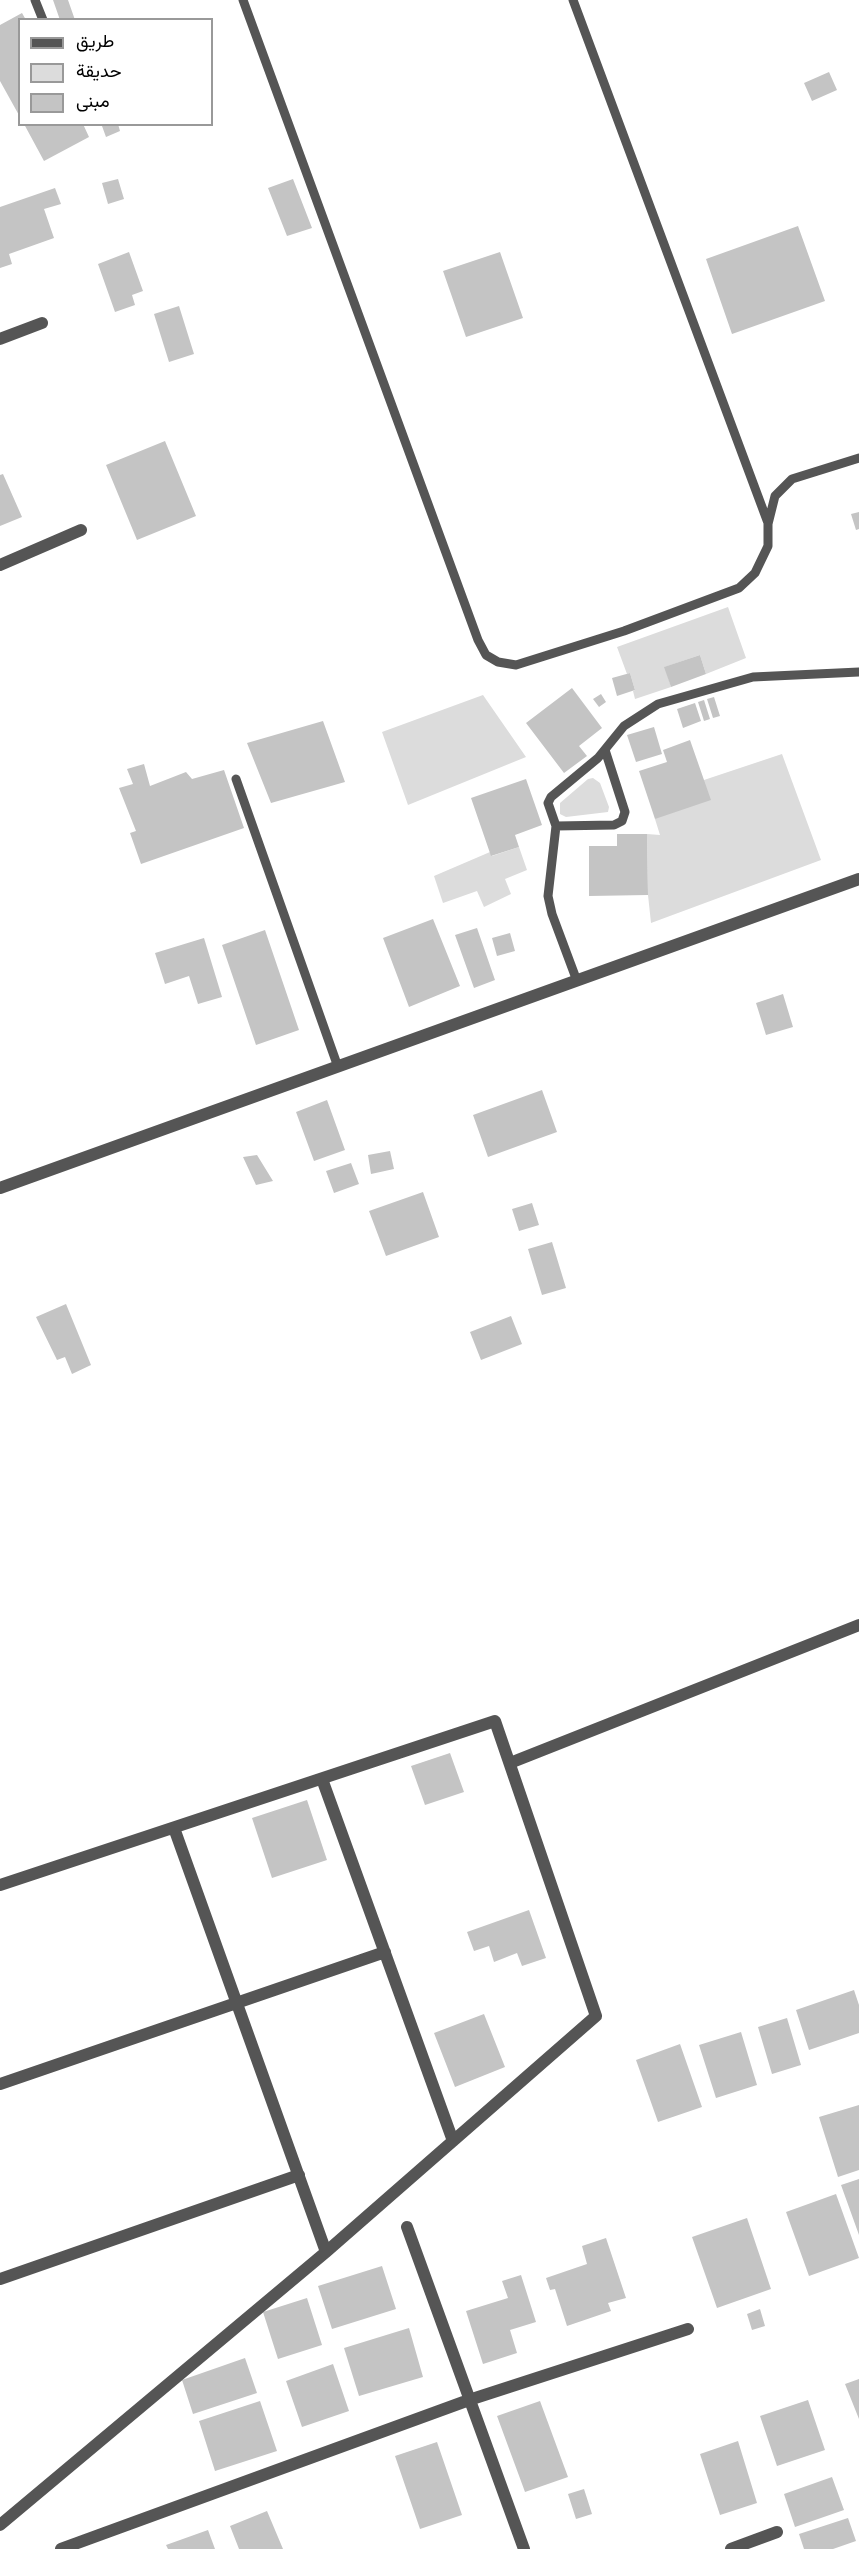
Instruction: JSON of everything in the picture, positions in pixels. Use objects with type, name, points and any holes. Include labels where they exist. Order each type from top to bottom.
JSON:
[{"type":"street","points":[[0,339],[42,323]]},
{"type":"street","points":[[0,564],[81,530]]},
{"type":"street","points":[[0,1188],[859,879]]},
{"type":"street","points":[[510,1763],[859,1625]]},
{"type":"street","points":[[0,1885],[495,1722],[596,2016],[326,2252],[0,2525]]},
{"type":"street","points":[[322,1779],[453,2141]]},
{"type":"street","points":[[174,1828],[326,2252]]},
{"type":"street","points":[[0,2084],[385,1952]]},
{"type":"street","points":[[0,2279],[299,2175]]},
{"type":"street","points":[[407,2227],[524,2549]]},
{"type":"street","points":[[61,2549],[470,2400],[688,2329]]},
{"type":"street","points":[[731,2549],[777,2532]]},
{"type":"lane","points":[[35,0],[42,18]]},
{"type":"lane","points":[[243,0],[474,629],[486,655],[498,662],[516,665],[624,631],[739,588],[756,573],[768,546],[768,524],[775,496],[792,479],[859,458]]},
{"type":"lane","points":[[573,0],[768,524]]},
{"type":"lane","points":[[577,981],[552,914],[548,896],[556,826],[548,803],[551,797],[604,750],[624,726],[658,704],[753,677],[859,672]]},
{"type":"lane","points":[[556,826],[614,825],[622,821],[625,812],[604,750]]},
{"type":"lane","points":[[236,779],[338,1067]]},
{"type":"green space","points":[[728,607],[746,658],[706,674],[700,655],[665,667],[671,687],[635,699],[630,673],[627,674],[617,647]]},
{"type":"green space","points":[[483,695],[526,757],[408,805],[382,732]]},
{"type":"green space","points":[[782,754],[821,860],[651,923],[647,834],[660,835],[655,819],[704,780]]},
{"type":"green space","points":[[593,778],[600,783],[609,807],[608,812],[566,817],[560,814],[560,803],[588,779]]},
{"type":"green space","points":[[519,847],[527,870],[505,879],[511,894],[484,907],[477,891],[443,903],[434,876],[490,852],[492,856]]},
{"type":"building","points":[[53,0],[68,0],[74,18],[59,18]]},
{"type":"building","points":[[22,13],[25,18],[18,18],[18,113],[0,81],[0,25]]},
{"type":"building","points":[[829,72],[837,90],[812,101],[804,83]]},
{"type":"building","points":[[25,126],[84,126],[89,137],[44,161]]},
{"type":"building","points":[[102,126],[119,126],[120,131],[106,137]]},
{"type":"building","points":[[118,179],[124,199],[108,204],[102,183]]},
{"type":"building","points":[[293,179],[312,228],[287,236],[268,188]]},
{"type":"building","points":[[55,188],[61,204],[44,209],[54,238],[9,254],[12,264],[0,268],[0,207]]},
{"type":"building","points":[[798,226],[825,301],[732,334],[706,259]]},
{"type":"building","points":[[129,252],[143,291],[132,295],[135,305],[115,312],[98,264]]},
{"type":"building","points":[[500,252],[523,318],[466,337],[443,271]]},
{"type":"building","points":[[179,306],[194,354],[169,362],[154,314]]},
{"type":"building","points":[[165,441],[196,516],[137,540],[106,465]]},
{"type":"building","points":[[3,474],[22,517],[0,526],[0,475]]},
{"type":"building","points":[[859,512],[859,529],[856,530],[851,514]]},
{"type":"building","points":[[700,655],[706,674],[671,687],[664,667]]},
{"type":"building","points":[[630,673],[635,690],[617,696],[612,678]]},
{"type":"building","points":[[572,688],[602,728],[579,746],[587,756],[564,773],[526,723]]},
{"type":"building","points":[[601,694],[606,702],[599,707],[593,699]]},
{"type":"building","points":[[714,697],[720,716],[713,718],[707,699]]},
{"type":"building","points":[[704,700],[710,719],[704,721],[698,702]]},
{"type":"building","points":[[695,703],[701,721],[683,728],[677,709]]},
{"type":"building","points":[[323,721],[345,782],[271,803],[247,743]]},
{"type":"building","points":[[654,727],[662,754],[636,762],[627,735]]},
{"type":"building","points":[[690,740],[711,800],[655,819],[639,771],[667,762],[663,750]]},
{"type":"building","points":[[144,764],[150,786],[186,772],[192,779],[224,770],[244,828],[141,864],[130,833],[136,831],[119,788],[133,784],[127,769]]},
{"type":"building","points":[[526,779],[542,825],[515,835],[519,847],[491,856],[471,798]]},
{"type":"building","points":[[617,834],[647,834],[648,895],[589,896],[589,846],[617,846]]},
{"type":"building","points":[[433,919],[460,986],[409,1007],[383,938]]},
{"type":"building","points":[[477,928],[495,980],[474,988],[455,935]]},
{"type":"building","points":[[265,930],[299,1030],[256,1045],[222,945]]},
{"type":"building","points":[[510,933],[515,951],[497,956],[492,938]]},
{"type":"building","points":[[204,938],[222,997],[198,1004],[189,976],[165,984],[155,953]]},
{"type":"building","points":[[783,994],[793,1027],[766,1035],[756,1003]]},
{"type":"building","points":[[542,1090],[557,1132],[488,1157],[473,1115]]},
{"type":"building","points":[[327,1100],[345,1150],[314,1161],[296,1112]]},
{"type":"building","points":[[390,1151],[394,1169],[371,1174],[368,1155]]},
{"type":"building","points":[[257,1155],[273,1181],[256,1185],[243,1157]]},
{"type":"building","points":[[351,1163],[359,1184],[334,1193],[326,1171]]},
{"type":"building","points":[[423,1192],[439,1237],[386,1256],[369,1211]]},
{"type":"building","points":[[532,1203],[539,1225],[519,1231],[512,1209]]},
{"type":"building","points":[[552,1242],[566,1288],[542,1295],[528,1249]]},
{"type":"building","points":[[66,1304],[91,1365],[72,1374],[65,1357],[57,1360],[36,1317]]},
{"type":"building","points":[[511,1316],[522,1344],[481,1360],[470,1332]]},
{"type":"building","points":[[450,1753],[464,1792],[425,1805],[411,1766]]},
{"type":"building","points":[[307,1800],[327,1860],[272,1878],[252,1818]]},
{"type":"building","points":[[529,1910],[546,1958],[522,1966],[517,1953],[494,1962],[489,1946],[474,1951],[467,1932]]},
{"type":"building","points":[[854,1990],[859,2005],[859,2033],[809,2050],[796,2010]]},
{"type":"building","points":[[484,2014],[505,2067],[455,2087],[434,2033]]},
{"type":"building","points":[[787,2018],[801,2065],[772,2074],[758,2027]]},
{"type":"building","points":[[741,2032],[757,2085],[716,2098],[699,2045]]},
{"type":"building","points":[[680,2044],[702,2107],[658,2122],[636,2060]]},
{"type":"building","points":[[859,2105],[859,2170],[838,2177],[819,2117]]},
{"type":"building","points":[[859,2179],[859,2235],[841,2185]]},
{"type":"building","points":[[836,2194],[859,2258],[809,2276],[786,2212]]},
{"type":"building","points":[[747,2218],[771,2289],[717,2308],[692,2237]]},
{"type":"building","points":[[606,2238],[626,2298],[608,2303],[611,2311],[567,2326],[555,2289],[550,2290],[546,2278],[587,2264],[582,2246]]},
{"type":"building","points":[[382,2266],[396,2309],[332,2329],[318,2286]]},
{"type":"building","points":[[521,2275],[536,2322],[510,2330],[517,2353],[483,2364],[466,2311],[508,2298],[502,2281]]},
{"type":"building","points":[[307,2298],[322,2345],[278,2359],[263,2312]]},
{"type":"building","points":[[760,2309],[765,2326],[752,2330],[747,2314]]},
{"type":"building","points":[[409,2328],[423,2377],[359,2396],[344,2348]]},
{"type":"building","points":[[245,2358],[257,2393],[193,2414],[182,2380]]},
{"type":"building","points":[[333,2364],[349,2411],[302,2427],[286,2381]]},
{"type":"building","points":[[859,2379],[859,2419],[845,2384]]},
{"type":"building","points":[[808,2400],[825,2450],[777,2466],[760,2416]]},
{"type":"building","points":[[260,2401],[277,2451],[215,2471],[199,2421]]},
{"type":"building","points":[[540,2401],[568,2477],[525,2492],[497,2416]]},
{"type":"building","points":[[738,2441],[757,2503],[720,2515],[700,2454]]},
{"type":"building","points":[[437,2442],[462,2515],[420,2529],[395,2456]]},
{"type":"building","points":[[832,2477],[844,2510],[795,2527],[784,2494]]},
{"type":"building","points":[[584,2489],[592,2514],[576,2519],[568,2494]]},
{"type":"building","points":[[267,2511],[283,2549],[239,2549],[230,2526]]},
{"type":"building","points":[[848,2518],[856,2541],[833,2549],[804,2549],[799,2534]]},
{"type":"building","points":[[208,2530],[215,2549],[168,2549],[166,2545]]}]
